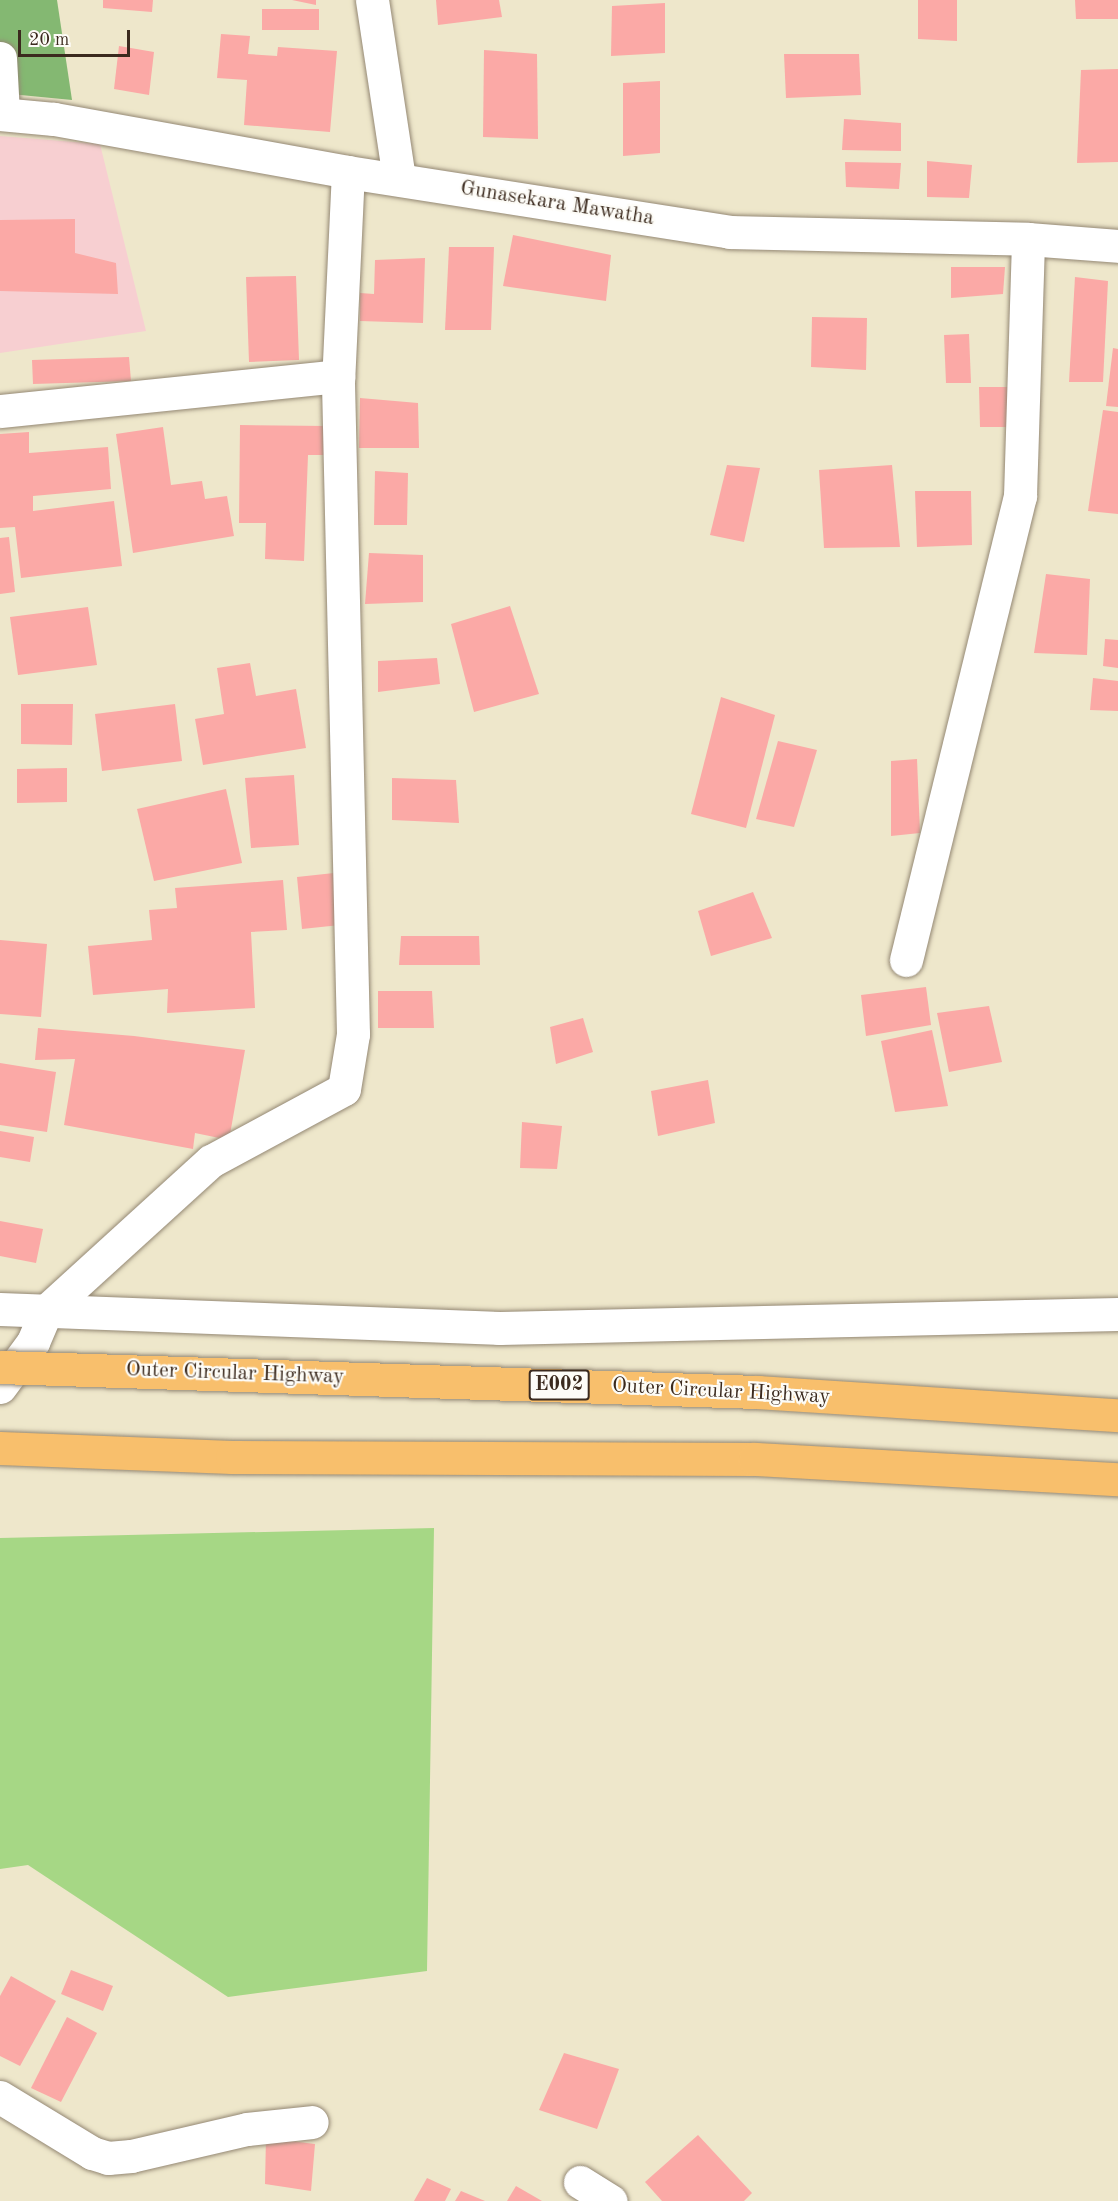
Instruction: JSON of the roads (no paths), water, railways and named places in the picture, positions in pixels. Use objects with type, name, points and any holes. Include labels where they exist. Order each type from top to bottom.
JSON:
[{"type":"highway","name":"Outer Circular Highway","points":[[0,1367],[758,1392],[1118,1415]]},
{"type":"highway","points":[[0,1448],[232,1457],[755,1459],[1118,1479]]},
{"type":"highway","points":[[0,1471],[232,1457]]},
{"type":"street","points":[[372,0],[399,179]]},
{"type":"street","points":[[0,58],[1,114]]},
{"type":"street","name":"Gunasekara Mawatha","points":[[1,114],[54,119],[348,172],[729,232],[1028,239],[1118,246]]},
{"type":"street","points":[[0,1387],[33,1342],[46,1311],[211,1161],[344,1089],[353,1034],[338,376],[348,172]]},
{"type":"street","points":[[906,960],[1020,496],[1028,239]]},
{"type":"street","points":[[0,411],[338,376]]},
{"type":"street","points":[[0,1309],[500,1328],[1118,1314]]},
{"type":"street","points":[[0,2097],[92,2153],[108,2158],[131,2156],[247,2128],[312,2122]]},
{"type":"street","points":[[580,2182],[611,2201]]}]
